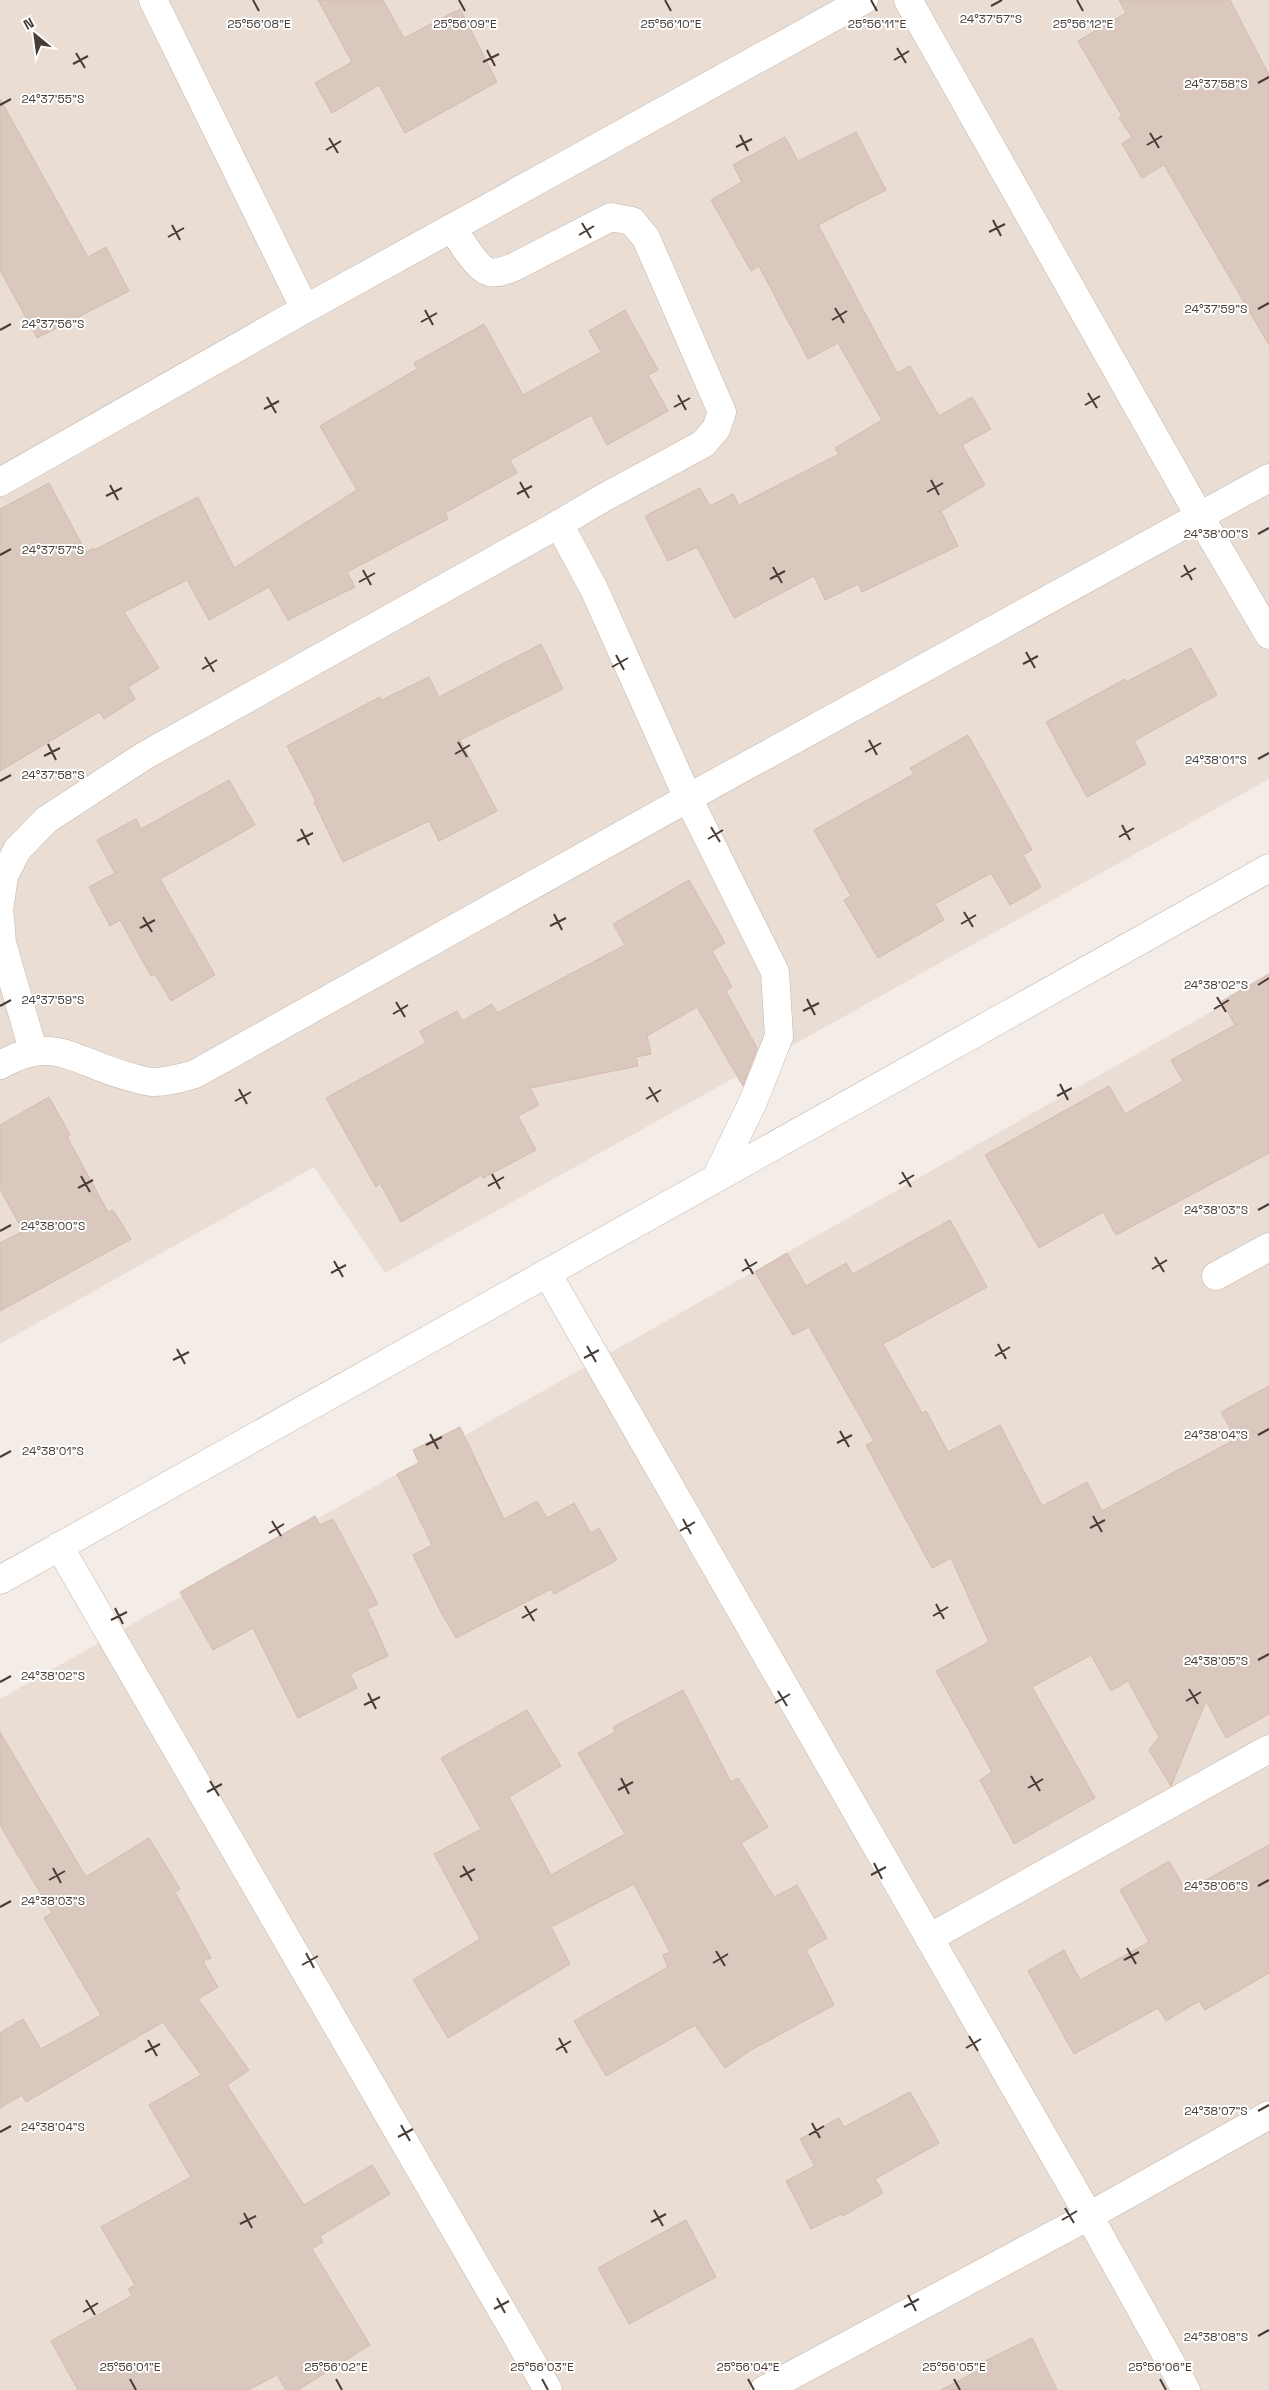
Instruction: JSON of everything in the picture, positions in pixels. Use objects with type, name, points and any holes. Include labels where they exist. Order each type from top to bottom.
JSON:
[{"type":"street","points":[[153,0],[305,308]]},
{"type":"street","points":[[0,482],[305,308],[864,0]]},
{"type":"street","points":[[908,0],[1200,517],[1269,634]]},
{"type":"street","points":[[0,904],[4,876],[17,850],[46,820],[144,756],[560,524],[603,498],[703,444],[716,430],[722,412],[646,238],[632,221],[611,217],[514,267],[498,272],[487,271],[479,264],[452,228]]},
{"type":"street","points":[[0,1065],[22,1053],[33,1050],[57,1050],[117,1074],[152,1082],[172,1080],[195,1074],[688,798],[1269,478]]},
{"type":"street","points":[[560,524],[594,589],[688,798],[775,972],[779,1036],[753,1102],[716,1178]]},
{"type":"street","points":[[0,1580],[1269,868]]},
{"type":"street","points":[[0,917],[2,944],[33,1050]]},
{"type":"street","points":[[1216,1276],[1269,1246]]},
{"type":"street","points":[[547,1273],[1186,2390]]},
{"type":"street","points":[[59,1546],[548,2390]]},
{"type":"street","points":[[929,1938],[1269,1749]]},
{"type":"street","points":[[768,2389],[1088,2216],[1269,2115]]},
{"type":"shaded area","points":[[0,0],[1269,0],[1269,779],[385,1273],[314,1167],[0,1344]]},
{"type":"shaded area","points":[[1269,979],[1269,2390],[0,2390],[0,1699]]},
{"type":"building","points":[[318,0],[383,0],[404,38],[460,9],[497,82],[405,133],[379,85],[332,113],[315,83],[352,62]]},
{"type":"building","points":[[1119,0],[1230,0],[1269,75],[1269,345],[1164,165],[1142,178],[1122,144],[1132,137],[1119,118],[1122,116],[1078,41],[1126,13]]},
{"type":"building","points":[[0,99],[88,257],[106,247],[129,291],[37,338],[0,270]]},
{"type":"building","points":[[856,132],[886,190],[818,225],[897,373],[910,366],[939,416],[972,397],[991,429],[962,445],[985,485],[941,511],[958,546],[862,592],[858,584],[825,600],[814,576],[734,618],[697,547],[668,561],[645,516],[700,488],[710,506],[733,494],[739,505],[839,454],[835,448],[882,420],[838,343],[808,359],[759,266],[751,271],[711,200],[742,182],[733,165],[785,137],[798,161]]},
{"type":"building","points":[[625,310],[658,370],[648,375],[668,411],[607,445],[591,415],[510,460],[517,473],[445,513],[448,519],[347,572],[355,587],[288,620],[269,587],[209,620],[187,580],[124,612],[159,668],[128,687],[135,699],[104,719],[99,712],[0,771],[0,509],[49,483],[86,552],[93,548],[94,550],[198,497],[234,568],[357,490],[320,426],[417,369],[414,363],[484,324],[523,395],[601,352],[589,331]]},
{"type":"building","points":[[541,644],[563,689],[460,740],[497,811],[439,841],[429,821],[343,862],[314,802],[316,801],[287,746],[380,697],[382,700],[429,677],[439,697]]},
{"type":"building","points":[[1191,648],[1217,695],[1134,741],[1146,764],[1087,797],[1046,722],[1125,679],[1126,682]]},
{"type":"building","points":[[968,735],[1032,850],[1023,855],[1041,887],[1010,905],[991,873],[935,904],[944,920],[878,958],[844,900],[851,896],[814,830],[914,774],[910,768]]},
{"type":"building","points":[[229,780],[255,825],[160,879],[215,975],[171,1001],[155,974],[151,976],[120,920],[110,926],[89,887],[115,873],[97,840],[136,819],[141,829]]},
{"type":"building","points":[[689,880],[725,943],[712,951],[732,987],[726,991],[757,1048],[743,1086],[697,1007],[647,1036],[651,1054],[636,1057],[638,1066],[530,1088],[539,1105],[518,1116],[536,1150],[483,1178],[481,1175],[401,1222],[380,1183],[376,1187],[326,1098],[426,1043],[420,1031],[457,1011],[462,1021],[492,1004],[497,1013],[625,945],[613,924]]},
{"type":"building","points":[[1269,974],[1269,1153],[1116,1235],[1103,1212],[1039,1248],[985,1155],[1109,1086],[1125,1114],[1183,1081],[1171,1060],[1235,1025],[1222,1001]]},
{"type":"building","points":[[49,1097],[70,1135],[67,1137],[108,1212],[113,1210],[131,1239],[0,1311],[0,1243],[23,1231],[0,1189],[0,1125]]},
{"type":"building","points":[[950,1220],[987,1287],[883,1344],[922,1413],[926,1411],[948,1452],[1000,1425],[1042,1506],[1087,1482],[1102,1511],[1236,1439],[1221,1412],[1269,1386],[1269,1714],[1226,1738],[1206,1701],[1171,1786],[1149,1750],[1159,1737],[1128,1681],[1111,1691],[1091,1655],[1032,1687],[1095,1798],[1014,1844],[980,1780],[992,1772],[936,1671],[989,1642],[951,1558],[932,1568],[866,1445],[874,1441],[809,1327],[793,1335],[755,1272],[787,1253],[806,1286],[846,1263],[853,1274]]},
{"type":"building","points":[[460,1427],[504,1519],[537,1501],[547,1518],[574,1503],[591,1533],[599,1528],[617,1560],[554,1594],[551,1589],[456,1638],[413,1555],[432,1545],[397,1474],[419,1463],[413,1450]]},
{"type":"building","points":[[315,1516],[320,1525],[333,1519],[378,1604],[367,1609],[388,1656],[350,1674],[357,1688],[298,1718],[253,1628],[213,1650],[180,1592]]},
{"type":"building","points":[[683,1690],[731,1782],[738,1778],[768,1827],[741,1843],[774,1897],[797,1885],[827,1938],[806,1950],[834,2005],[751,2050],[725,2068],[695,2025],[606,2076],[574,2021],[668,1967],[663,1955],[670,1952],[634,1884],[551,1927],[570,1964],[448,2038],[413,1980],[480,1939],[434,1854],[481,1829],[441,1758],[527,1710],[561,1766],[509,1797],[551,1875],[625,1834],[578,1753],[615,1732],[613,1727]]},
{"type":"building","points":[[0,1732],[86,1877],[149,1838],[180,1889],[175,1892],[211,1958],[203,1961],[218,1987],[198,1999],[249,2070],[227,2085],[304,2205],[372,2165],[390,2194],[320,2236],[323,2242],[312,2249],[370,2345],[298,2390],[286,2390],[277,2375],[248,2390],[78,2390],[51,2341],[132,2296],[128,2289],[135,2285],[101,2227],[191,2177],[149,2105],[201,2075],[163,2022],[26,2102],[22,2095],[0,2108],[0,2033],[23,2019],[41,2049],[101,2015],[44,1918],[52,1913],[0,1825]]},
{"type":"building","points":[[1269,1845],[1269,1973],[1205,2010],[1199,2001],[1166,2021],[1158,2008],[1074,2054],[1028,1971],[1064,1950],[1080,1980],[1149,1942],[1120,1890],[1169,1861],[1186,1891]]},
{"type":"building","points":[[910,2092],[939,2143],[875,2179],[883,2193],[843,2216],[841,2214],[811,2229],[786,2181],[815,2166],[800,2139],[839,2118],[844,2127]]},
{"type":"building","points":[[686,2220],[716,2277],[629,2324],[598,2268]]},
{"type":"building","points":[[1032,2338],[1057,2390],[941,2390],[985,2367],[983,2362]]}]
